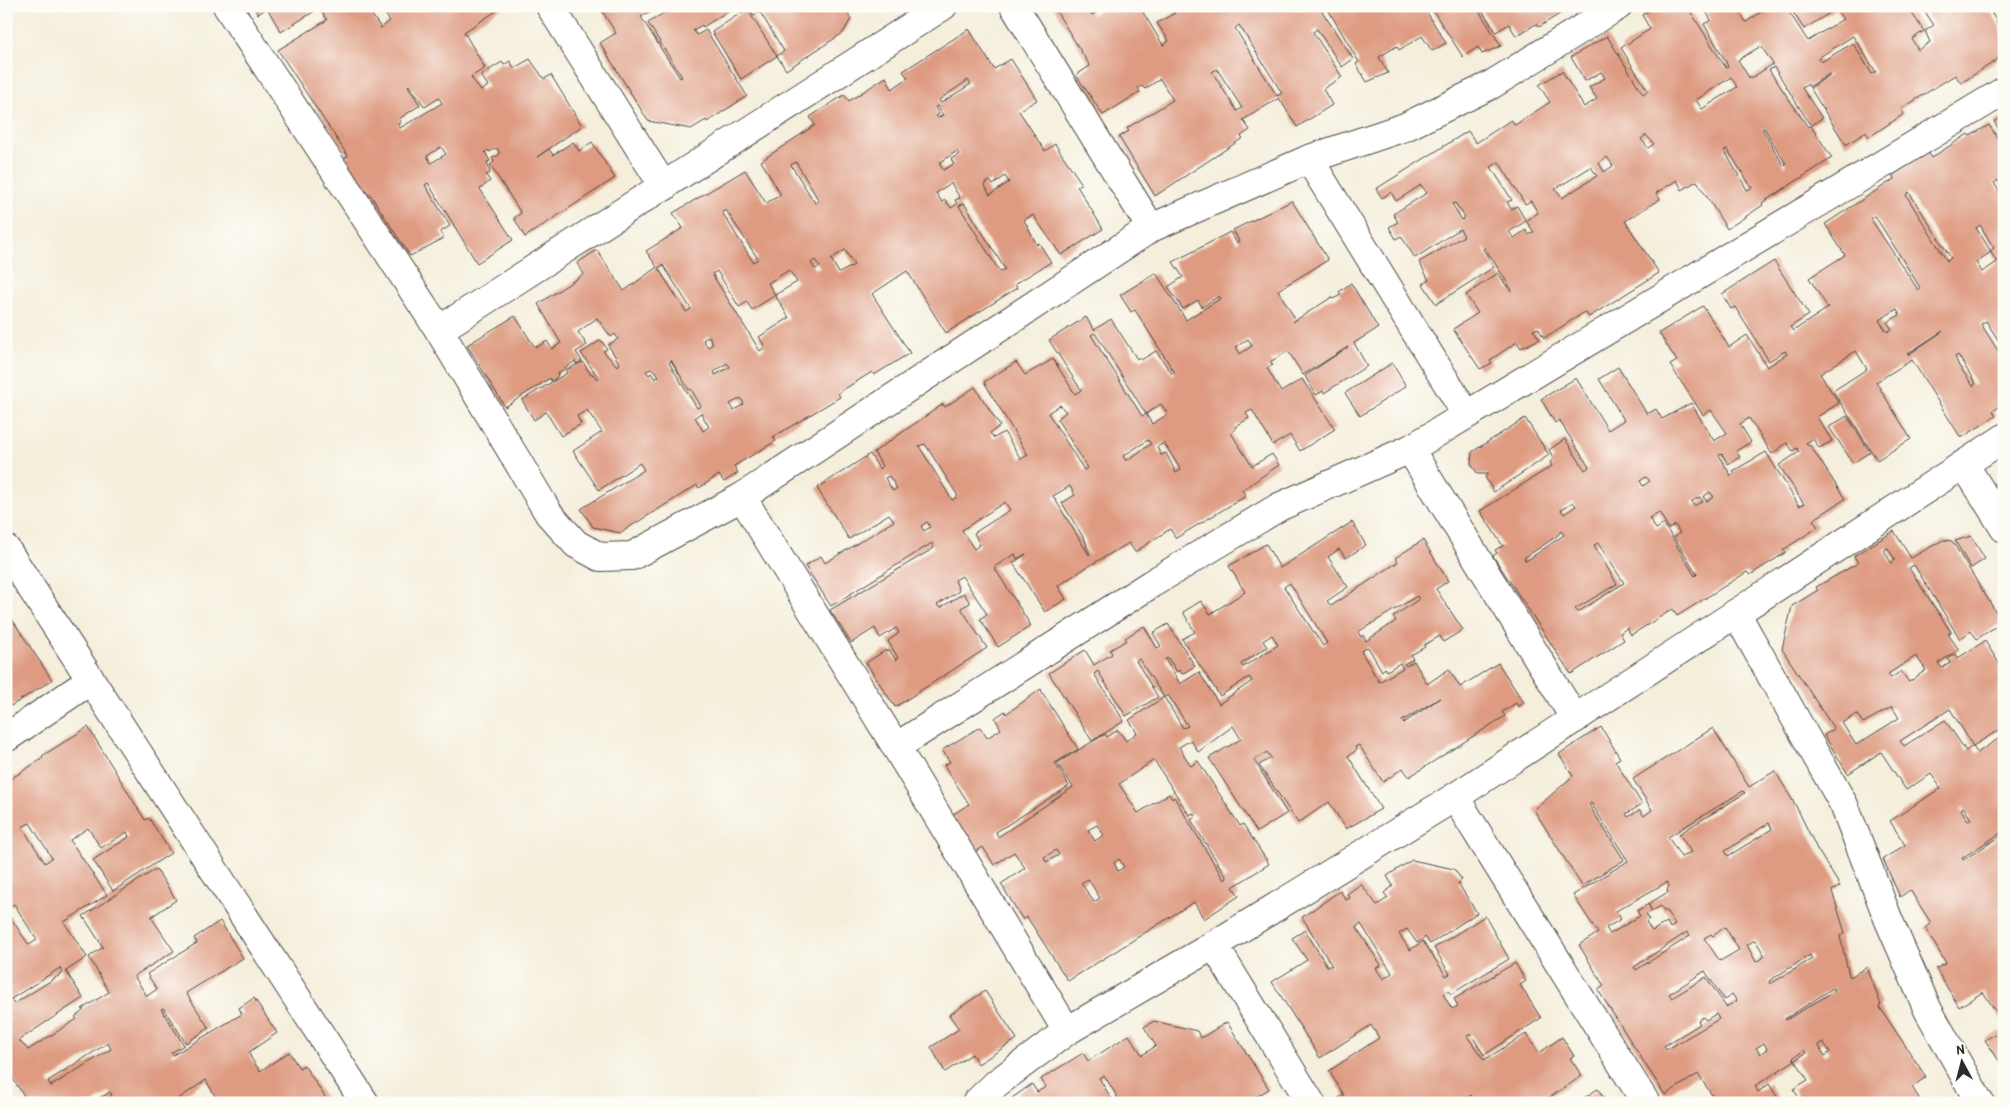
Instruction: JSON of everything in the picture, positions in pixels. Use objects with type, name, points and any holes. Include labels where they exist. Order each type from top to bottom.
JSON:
[{"type":"street","points":[[227,6],[439,330],[548,514],[576,544],[600,557],[632,556],[742,497],[1151,228],[1309,159],[1405,127],[1491,85],[1618,6]]},
{"type":"street","points":[[550,6],[664,187]]},
{"type":"street","points":[[1014,6],[1151,228]]},
{"type":"street","points":[[439,330],[664,187],[931,10]]},
{"type":"street","points":[[896,748],[1152,584],[1279,507],[1410,449],[2004,91]]},
{"type":"street","points":[[1309,159],[1466,414]]},
{"type":"street","points":[[976,1103],[997,1083],[1067,1032],[1214,946],[1455,797],[2004,438]]},
{"type":"street","points":[[1410,449],[1575,719]]},
{"type":"street","points":[[1964,464],[2004,528]]},
{"type":"street","points":[[742,497],[1067,1032]]},
{"type":"street","points":[[6,549],[365,1103]]},
{"type":"street","points":[[1736,613],[1844,805],[1889,921],[1928,1010],[1980,1103]]},
{"type":"street","points":[[6,738],[91,680]]},
{"type":"street","points":[[1455,797],[1646,1103]]},
{"type":"street","points":[[1214,946],[1311,1103]]},
{"type":"building","points":[[253,6],[317,6],[318,9],[281,32],[267,8],[258,14]]},
{"type":"building","points":[[318,6],[378,6],[370,12],[381,28],[390,21],[380,6],[504,6],[464,32],[485,68],[471,77],[481,91],[488,86],[481,75],[502,62],[504,65],[510,61],[514,68],[530,59],[544,79],[551,75],[582,126],[537,157],[549,149],[553,155],[573,142],[579,151],[592,142],[615,178],[525,237],[514,218],[521,213],[490,165],[494,162],[492,158],[499,155],[499,152],[497,148],[489,152],[488,150],[485,152],[490,161],[487,162],[490,173],[486,175],[490,181],[480,189],[513,240],[477,263],[428,183],[425,185],[450,226],[440,232],[444,238],[410,256],[370,194],[364,197],[341,161],[348,156],[278,50],[327,20]],"holes":[[[409,85],[425,107],[439,98],[442,103],[400,128],[398,124],[401,122],[399,119],[420,105]],[[441,147],[446,154],[431,163],[427,156]]]},
{"type":"building","points":[[599,6],[659,6],[641,17],[680,78],[682,77],[648,23],[675,6],[736,6],[703,27],[702,25],[693,30],[697,35],[706,30],[747,96],[707,122],[706,120],[691,129],[648,121],[600,43],[616,33]]},
{"type":"building","points":[[748,6],[843,6],[851,19],[843,33],[786,70],[777,56],[784,51],[760,12],[754,16]]},
{"type":"building","points":[[1053,6],[1097,6],[1090,11],[1092,15],[1105,6],[1139,6],[1163,45],[1169,41],[1157,23],[1175,13],[1171,6],[1322,6],[1320,8],[1353,59],[1342,67],[1317,29],[1313,32],[1342,77],[1323,89],[1332,105],[1297,127],[1279,98],[1243,120],[1250,130],[1241,136],[1243,138],[1155,196],[1119,137],[1129,131],[1127,128],[1173,100],[1160,79],[1145,89],[1142,86],[1138,88],[1140,92],[1103,115],[1076,75],[1090,66]],"holes":[[[1239,25],[1282,93],[1277,96],[1235,28]],[[1217,69],[1242,108],[1237,111],[1212,72]]]},
{"type":"building","points":[[1326,6],[1423,6],[1446,43],[1432,51],[1422,36],[1399,50],[1397,46],[1379,57],[1388,73],[1367,82],[1356,64],[1359,62]]},
{"type":"building","points":[[1430,6],[1476,6],[1501,46],[1482,54],[1478,47],[1463,57]]},
{"type":"building","points":[[1479,6],[1525,6],[1527,9],[1529,6],[1572,6],[1539,27],[1536,24],[1516,36],[1509,24],[1496,32]]},
{"type":"building","points":[[1655,6],[1687,6],[1726,68],[1728,67],[1726,62],[1704,24],[1711,20],[1703,6],[1736,6],[1746,22],[1770,6],[1785,6],[1808,41],[1843,19],[1836,9],[1804,29],[1789,6],[1907,6],[1924,31],[1912,39],[1918,50],[1930,42],[1925,31],[1934,25],[1921,6],[1987,6],[1999,25],[2004,44],[1997,60],[1961,83],[1955,75],[1901,109],[1904,114],[1869,137],[1866,132],[1846,145],[1810,88],[1830,75],[1809,87],[1808,84],[1802,88],[1822,118],[1811,126],[1832,158],[1762,203],[1763,205],[1727,229],[1697,181],[1682,190],[1677,180],[1656,193],[1660,199],[1625,221],[1659,273],[1589,317],[1585,312],[1544,338],[1538,328],[1533,330],[1540,339],[1521,348],[1517,342],[1490,360],[1492,363],[1480,369],[1453,329],[1478,313],[1466,295],[1498,273],[1510,291],[1512,290],[1485,248],[1483,249],[1494,267],[1436,304],[1423,284],[1429,280],[1419,262],[1464,236],[1460,229],[1415,258],[1401,236],[1396,239],[1389,227],[1398,222],[1393,214],[1427,193],[1421,185],[1396,201],[1391,192],[1382,198],[1376,189],[1468,131],[1476,143],[1511,120],[1515,125],[1550,102],[1539,85],[1562,71],[1584,107],[1597,99],[1589,87],[1605,78],[1601,72],[1585,81],[1571,57],[1607,36],[1643,94],[1648,91],[1621,48],[1650,29],[1642,15]],"holes":[[[1853,36],[1876,72],[1872,74],[1853,43],[1821,62],[1818,58]],[[1761,46],[1773,64],[1750,79],[1738,60]],[[1774,67],[1811,126],[1808,127],[1769,70]],[[1731,77],[1737,87],[1702,109],[1696,100]],[[1764,128],[1786,164],[1784,166],[1762,129]],[[1646,135],[1654,144],[1648,148],[1641,139]],[[1727,149],[1752,188],[1747,190],[1724,150]],[[1607,157],[1613,166],[1604,172],[1599,163]],[[1499,162],[1525,204],[1531,201],[1538,213],[1526,221],[1517,206],[1511,209],[1507,202],[1512,200],[1491,167]],[[1591,167],[1597,176],[1562,198],[1555,189]],[[1455,203],[1465,217],[1462,220],[1452,204]],[[1526,221],[1534,232],[1529,235],[1526,230],[1514,238],[1509,232]]]},
{"type":"building","points":[[747,9],[777,56],[741,79],[712,32]]},
{"type":"building","points":[[969,29],[994,69],[1011,59],[1037,100],[1019,111],[1045,151],[1055,144],[1082,184],[1077,186],[1103,229],[1061,255],[1033,215],[1024,220],[1037,245],[1039,243],[1051,262],[1015,284],[1017,288],[946,333],[907,271],[872,294],[910,353],[874,375],[872,372],[838,393],[840,397],[773,437],[776,441],[734,466],[738,473],[724,482],[719,475],[699,488],[697,485],[620,533],[593,527],[581,509],[644,470],[640,463],[599,490],[573,451],[602,432],[587,410],[577,416],[581,424],[561,436],[546,412],[534,420],[522,400],[567,373],[565,370],[583,362],[591,375],[593,374],[597,379],[599,378],[581,353],[601,340],[607,349],[603,351],[617,366],[620,364],[608,345],[618,339],[615,334],[611,337],[597,318],[578,332],[587,345],[576,352],[582,361],[576,364],[575,361],[557,374],[555,379],[551,381],[550,378],[505,407],[467,345],[515,316],[534,346],[537,347],[547,341],[552,349],[561,343],[538,304],[584,274],[577,263],[597,250],[624,291],[657,267],[646,251],[683,228],[673,213],[745,170],[766,203],[781,195],[761,161],[815,125],[810,117],[844,95],[849,101],[886,77],[892,89],[908,78],[903,71]],"holes":[[[968,80],[971,84],[941,103],[939,100]],[[937,106],[943,115],[938,118],[936,116],[939,114],[935,107]],[[957,151],[959,154],[951,159],[954,164],[943,170],[939,163]],[[796,162],[819,201],[815,203],[791,165]],[[1005,176],[1009,182],[990,195],[984,184],[990,181],[993,185]],[[951,183],[960,198],[955,200],[957,204],[951,208],[945,200],[942,202],[936,193]],[[964,203],[1005,269],[1000,272],[959,206]],[[726,210],[758,259],[753,262],[722,212]],[[845,250],[854,265],[839,273],[831,259]],[[815,260],[820,267],[815,269],[811,263]],[[663,265],[691,309],[686,312],[658,268]],[[789,270],[797,282],[775,295],[768,283]],[[717,271],[739,307],[747,302],[752,310],[775,295],[789,318],[759,337],[765,347],[760,351],[712,274]],[[709,336],[713,344],[708,347],[703,340]],[[671,360],[689,390],[691,389],[701,406],[697,408],[669,363]],[[727,363],[730,367],[715,375],[714,372]],[[651,369],[659,376],[655,379],[651,373],[649,375],[646,371]],[[741,398],[744,404],[734,410],[730,404]],[[701,413],[709,427],[703,431],[695,417]]]},
{"type":"building","points":[[2004,116],[2004,137],[1994,122]]},
{"type":"building","points":[[1989,125],[2004,148],[2004,349],[1986,321],[1981,324],[2004,360],[2004,404],[1993,411],[1996,416],[1961,438],[1912,360],[1876,382],[1911,439],[1877,460],[1833,391],[1867,369],[1856,351],[1820,374],[1839,403],[1817,417],[1832,441],[1819,448],[1813,439],[1806,443],[1808,446],[1810,445],[1845,499],[1813,520],[1818,527],[1783,550],[1785,553],[1750,575],[1747,572],[1677,616],[1673,609],[1631,635],[1627,628],[1620,633],[1624,640],[1571,674],[1493,556],[1497,553],[1495,550],[1503,546],[1480,511],[1552,466],[1550,462],[1554,459],[1549,450],[1565,439],[1585,470],[1589,467],[1559,420],[1555,423],[1541,399],[1576,378],[1608,430],[1624,420],[1599,379],[1618,367],[1647,414],[1656,409],[1662,419],[1691,403],[1714,441],[1727,433],[1711,410],[1703,415],[1670,365],[1677,361],[1659,333],[1703,306],[1729,347],[1747,335],[1767,367],[1787,354],[1785,351],[1769,361],[1735,307],[1731,309],[1722,294],[1774,261],[1809,315],[1790,327],[1793,331],[1828,308],[1809,278],[1845,255],[1825,224],[1894,179],[1893,175],[1929,153],[1931,158],[1968,134],[1970,136]],"holes":[[[1998,180],[2003,189],[1999,191],[1994,183]],[[1909,192],[1951,258],[1947,261],[1906,195]],[[1875,216],[1921,289],[1919,291],[1870,218]],[[1980,225],[1994,248],[1990,251],[1976,228]],[[1991,252],[1997,262],[1982,272],[1976,262]],[[1897,309],[1900,315],[1887,322],[1892,329],[1887,332],[1879,320]],[[1943,331],[1908,355],[1907,354]],[[1958,355],[1976,384],[1973,386],[1959,366],[1955,357]],[[1749,418],[1772,454],[1787,443],[1793,451],[1797,448],[1799,452],[1779,465],[1804,504],[1799,506],[1766,452],[1733,471],[1735,473],[1731,476],[1719,455],[1722,454],[1728,464],[1740,457],[1736,451],[1751,442],[1740,424]],[[1646,477],[1650,481],[1643,486],[1640,481]],[[1710,492],[1714,497],[1707,501],[1703,497]],[[1700,497],[1703,501],[1694,506],[1692,501]],[[1573,502],[1576,506],[1564,514],[1561,510]],[[1659,512],[1669,529],[1675,525],[1680,533],[1674,537],[1697,574],[1695,576],[1664,524],[1656,529],[1649,518]],[[1561,531],[1564,535],[1526,561],[1524,558],[1557,536]],[[1598,543],[1624,583],[1578,612],[1575,609],[1617,584],[1594,545]]]},
{"type":"building","points":[[1292,201],[1328,260],[1278,290],[1295,319],[1293,322],[1332,297],[1333,299],[1341,295],[1339,292],[1351,283],[1378,328],[1354,343],[1367,366],[1324,393],[1323,391],[1316,395],[1305,376],[1348,347],[1303,375],[1288,351],[1270,362],[1273,365],[1267,368],[1281,392],[1302,379],[1335,429],[1300,451],[1290,435],[1273,445],[1252,410],[1246,413],[1249,418],[1235,427],[1236,429],[1231,433],[1252,466],[1272,454],[1279,465],[1242,490],[1246,496],[1176,538],[1170,529],[1135,552],[1129,543],[1087,567],[1058,586],[1066,599],[1045,612],[1013,563],[1026,554],[1017,559],[1015,554],[994,567],[1031,626],[998,647],[980,619],[987,614],[962,576],[955,580],[959,591],[937,605],[940,608],[964,593],[970,603],[961,608],[987,648],[895,707],[866,663],[886,650],[886,652],[889,650],[896,660],[898,658],[888,641],[899,633],[896,628],[880,638],[875,628],[851,643],[830,610],[934,548],[932,543],[831,606],[805,566],[821,556],[825,563],[894,521],[889,514],[849,539],[817,488],[870,454],[879,469],[882,466],[874,452],[943,404],[945,407],[975,387],[1000,426],[990,433],[994,438],[1004,432],[1021,459],[1028,455],[984,382],[1016,362],[1025,375],[1053,359],[1075,394],[1081,390],[1049,340],[1086,317],[1094,330],[1111,319],[1137,359],[1139,357],[1141,360],[1156,351],[1173,375],[1175,373],[1135,310],[1131,312],[1120,295],[1156,273],[1186,320],[1221,298],[1219,296],[1202,307],[1198,300],[1183,309],[1168,287],[1183,277],[1173,262],[1230,232],[1237,243],[1239,241],[1233,230]],"holes":[[[1095,333],[1146,414],[1142,416],[1091,335]],[[1248,339],[1252,346],[1240,354],[1236,347]],[[1161,404],[1168,414],[1152,424],[1146,414]],[[1060,405],[1066,412],[1057,419],[1088,468],[1084,470],[1048,413]],[[1148,440],[1151,444],[1126,461],[1123,456]],[[1164,443],[1181,470],[1176,473],[1166,453],[1161,455],[1157,447]],[[925,444],[958,496],[952,500],[919,446]],[[889,476],[897,488],[893,491],[885,478]],[[1070,486],[1075,495],[1062,503],[1085,540],[1090,554],[1053,496]],[[1005,502],[1010,510],[974,533],[980,545],[974,549],[962,530]],[[927,522],[930,527],[924,531],[921,526]]]},
{"type":"building","points":[[1392,363],[1406,386],[1360,416],[1345,393]]},
{"type":"building","points":[[1847,416],[1870,452],[1853,463],[1829,427]]},
{"type":"building","points":[[1525,418],[1549,455],[1494,492],[1485,477],[1488,474],[1478,474],[1471,464],[1472,452]]},
{"type":"building","points":[[1352,522],[1366,545],[1346,558],[1339,549],[1328,557],[1348,587],[1327,601],[1331,606],[1398,562],[1395,558],[1423,540],[1448,581],[1436,589],[1463,630],[1443,642],[1440,636],[1424,645],[1425,647],[1411,655],[1413,659],[1404,664],[1406,666],[1414,661],[1427,684],[1449,669],[1460,687],[1498,663],[1524,703],[1518,707],[1516,703],[1502,712],[1505,716],[1409,777],[1403,768],[1383,782],[1359,745],[1355,747],[1357,750],[1348,756],[1381,809],[1346,829],[1329,802],[1298,823],[1259,765],[1271,758],[1267,752],[1254,760],[1287,813],[1257,832],[1209,758],[1241,739],[1233,726],[1198,752],[1191,740],[1179,747],[1191,766],[1198,761],[1240,826],[1243,824],[1269,864],[1233,887],[1239,896],[1204,919],[1194,902],[1068,981],[1027,917],[1023,920],[1001,884],[1025,868],[1014,852],[994,865],[983,847],[975,852],[952,815],[969,804],[944,765],[950,762],[942,750],[980,727],[987,738],[1001,729],[995,718],[1005,711],[1006,714],[1041,689],[1078,749],[1055,763],[1069,786],[996,832],[998,837],[1073,787],[1057,763],[1105,734],[1107,737],[1118,730],[1126,741],[1137,733],[1129,720],[1164,697],[1139,659],[1136,661],[1158,697],[1126,716],[1098,671],[1094,674],[1124,721],[1092,741],[1049,673],[1085,650],[1094,665],[1112,654],[1110,650],[1127,640],[1125,638],[1144,626],[1157,648],[1161,646],[1153,633],[1168,624],[1195,666],[1182,674],[1179,670],[1177,672],[1168,658],[1165,659],[1180,684],[1199,672],[1219,704],[1252,681],[1249,677],[1220,696],[1182,639],[1195,632],[1183,612],[1201,601],[1210,614],[1245,592],[1229,566],[1266,544],[1280,568]],"holes":[[[1290,583],[1327,643],[1323,646],[1284,587]],[[1417,596],[1419,599],[1393,617],[1396,621],[1366,641],[1363,635],[1361,637],[1358,632]],[[1272,635],[1278,645],[1243,667],[1241,664],[1267,647],[1263,641]],[[1368,647],[1382,671],[1385,668],[1387,671],[1400,663],[1403,668],[1379,682],[1361,651]],[[1168,695],[1188,726],[1183,728],[1164,697]],[[1440,698],[1404,723],[1402,721]],[[1154,760],[1189,815],[1193,813],[1196,817],[1191,820],[1227,878],[1224,880],[1174,797],[1172,799],[1169,794],[1138,813],[1119,784]],[[1097,825],[1104,835],[1095,841],[1088,830]],[[1056,850],[1059,855],[1046,862],[1044,857]],[[1119,859],[1124,867],[1118,871],[1114,863]],[[1088,879],[1100,898],[1094,902],[1081,883]]]},
{"type":"building","points":[[1894,531],[1911,558],[1943,540],[1952,541],[2002,622],[1977,639],[1971,631],[1960,639],[1914,565],[1909,568],[1951,632],[1948,634],[1959,650],[1938,663],[1942,668],[1950,663],[1948,659],[1956,654],[1958,658],[1985,641],[2004,671],[2004,674],[1999,677],[2004,684],[2004,727],[1973,746],[1977,753],[2004,735],[2004,831],[1962,858],[1963,860],[2004,834],[2004,1024],[1983,992],[1959,1007],[1936,969],[1946,963],[1925,928],[1931,923],[1910,890],[1900,897],[1883,859],[1905,845],[1890,821],[1941,788],[1931,774],[1906,790],[1881,752],[1848,774],[1824,735],[1834,729],[1782,649],[1792,606],[1818,590],[1816,587],[1858,563],[1854,556]],"holes":[[[1888,548],[1895,560],[1891,563],[1884,550]],[[1916,656],[1926,670],[1909,682],[1901,671],[1891,678],[1888,674]],[[1892,707],[1899,718],[1856,745],[1842,723],[1857,714],[1863,723]],[[1950,709],[1973,746],[1966,751],[1945,720],[1904,746],[1900,741]],[[1963,807],[1971,819],[1968,821],[1961,809]]]},
{"type":"building","points":[[1971,536],[1985,559],[1971,568],[1955,541]]},
{"type":"building","points":[[6,610],[52,680],[11,706],[6,699]]},
{"type":"building","points":[[88,727],[145,820],[149,818],[171,853],[113,891],[93,860],[129,837],[127,832],[101,848],[88,828],[70,840],[107,895],[64,922],[87,957],[66,971],[83,998],[19,1040],[28,1050],[77,1019],[75,1017],[84,1010],[82,1009],[109,992],[89,957],[103,947],[83,916],[156,869],[176,900],[151,917],[174,951],[134,976],[147,996],[157,989],[147,974],[197,943],[194,938],[220,921],[243,958],[186,993],[209,1028],[186,1043],[163,1008],[161,1009],[184,1045],[171,1053],[173,1055],[242,1014],[239,1008],[254,998],[277,1033],[249,1052],[251,1058],[260,1071],[289,1052],[299,1068],[304,1065],[327,1100],[324,1103],[219,1103],[206,1080],[178,1099],[180,1103],[102,1103],[112,1095],[110,1092],[93,1103],[29,1103],[6,1069],[6,911],[29,945],[37,940],[14,904],[6,910],[6,782],[43,758],[42,756]],"holes":[[[30,823],[52,858],[45,863],[22,827]],[[60,968],[63,973],[14,1004],[11,999]],[[108,1043],[111,1049],[51,1086],[48,1081]]]},
{"type":"building","points":[[1601,727],[1620,758],[1615,761],[1642,804],[1626,814],[1628,817],[1640,810],[1644,816],[1652,810],[1633,779],[1713,728],[1749,787],[1775,771],[1796,806],[1817,849],[1840,886],[1832,891],[1845,933],[1840,936],[1849,975],[1850,977],[1867,967],[1881,1005],[1879,1006],[1926,1077],[1912,1087],[1922,1103],[1803,1103],[1793,1089],[1808,1080],[1795,1060],[1755,1086],[1758,1092],[1769,1084],[1781,1103],[1717,1103],[1698,1074],[1665,1095],[1598,990],[1604,986],[1579,945],[1598,933],[1573,895],[1628,861],[1591,803],[1589,805],[1624,860],[1582,886],[1534,810],[1573,776],[1559,754]],"holes":[[[1743,791],[1745,793],[1679,834],[1691,852],[1681,857],[1668,837]],[[1769,823],[1772,829],[1728,856],[1725,851]],[[1667,882],[1669,887],[1667,889],[1668,892],[1637,911],[1640,916],[1610,934],[1606,928],[1621,919],[1616,911]],[[1661,906],[1664,912],[1666,910],[1675,925],[1670,928],[1667,922],[1652,931],[1646,922],[1649,919],[1646,914]],[[1725,927],[1739,950],[1720,961],[1704,938],[1711,934],[1713,936]],[[1687,932],[1690,936],[1636,970],[1634,967]],[[1755,940],[1765,956],[1756,962],[1747,945]],[[1810,955],[1812,959],[1770,984],[1769,981]],[[1705,971],[1724,1000],[1732,994],[1737,1001],[1726,1007],[1706,977],[1672,998],[1669,994]],[[1833,988],[1836,990],[1786,1020],[1785,1019]],[[1716,1014],[1719,1019],[1666,1050],[1664,1046],[1700,1024],[1698,1021],[1703,1017],[1706,1020]],[[1823,1042],[1830,1052],[1825,1056],[1818,1045]],[[1764,1043],[1767,1049],[1760,1054],[1756,1048]],[[1804,1050],[1806,1053],[1795,1060],[1793,1058]]]},
{"type":"building","points":[[1412,860],[1454,869],[1462,880],[1458,883],[1477,913],[1430,944],[1425,937],[1417,943],[1407,929],[1399,934],[1410,950],[1423,941],[1446,976],[1450,974],[1434,948],[1485,916],[1509,959],[1451,994],[1448,991],[1443,994],[1452,1009],[1458,1006],[1454,999],[1515,963],[1526,981],[1520,985],[1541,1018],[1484,1055],[1471,1034],[1467,1036],[1484,1060],[1526,1034],[1539,1053],[1562,1037],[1574,1056],[1570,1058],[1582,1076],[1541,1103],[1466,1103],[1473,1098],[1471,1095],[1463,1099],[1465,1103],[1332,1103],[1344,1095],[1329,1071],[1379,1038],[1371,1025],[1320,1058],[1272,982],[1307,960],[1292,938],[1305,930],[1327,966],[1332,966],[1302,917],[1340,891],[1346,900],[1350,898],[1347,894],[1361,884],[1377,905],[1388,898],[1384,893],[1393,886],[1387,876]],"holes":[[[1361,924],[1392,973],[1383,979],[1376,968],[1381,965],[1356,927]]]},
{"type":"building","points":[[985,991],[1017,1039],[978,1064],[972,1054],[945,1072],[931,1047],[959,1029],[949,1015]]},
{"type":"building","points":[[1154,1021],[1197,1031],[1201,1038],[1227,1022],[1269,1089],[1256,1097],[1260,1103],[1171,1103],[1170,1101],[1167,1103],[1121,1103],[1104,1075],[1099,1078],[1114,1103],[1015,1103],[1012,1098],[1032,1084],[1037,1092],[1046,1087],[1041,1079],[1083,1053],[1088,1061],[1129,1035],[1142,1055],[1156,1046],[1144,1027]]},
{"type":"building","points":[[2004,1029],[2004,1068],[1985,1040]]},
{"type":"building","points":[[1598,1089],[1607,1103],[1577,1103],[1596,1090]]}]
